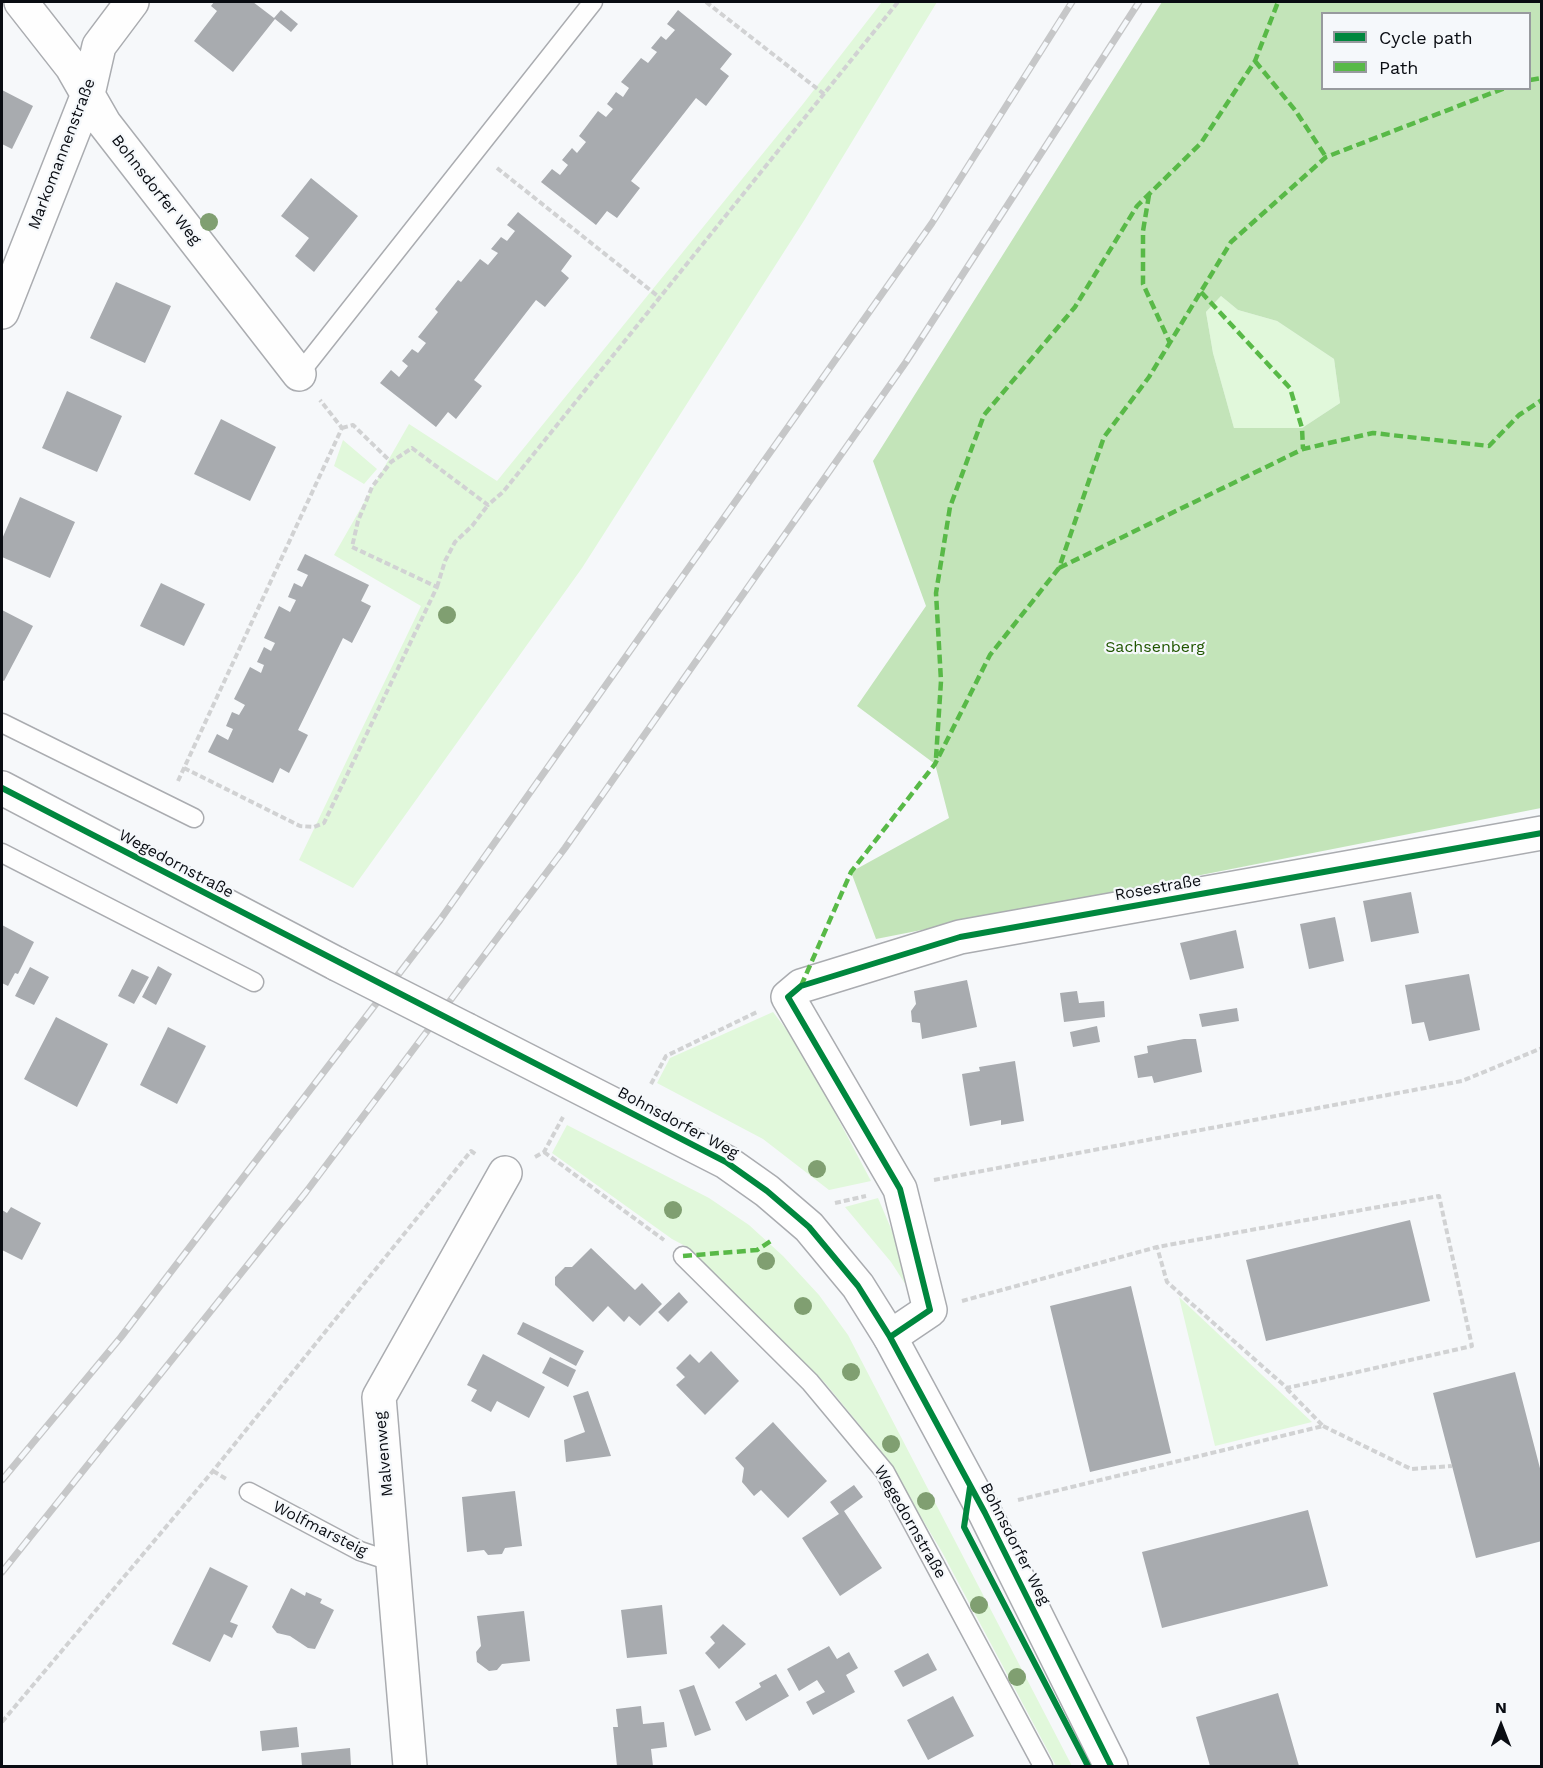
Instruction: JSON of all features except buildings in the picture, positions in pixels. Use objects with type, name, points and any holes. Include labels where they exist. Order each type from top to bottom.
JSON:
[{"type":"street","name":"Bohnsdorfer Weg","points":[[21,2],[72,67],[104,123],[299,374]]},
{"type":"street","name":"Markomannenstraße","points":[[2,312],[88,94],[99,46],[132,2]]},
{"type":"street","name":"Wegedornstraße","points":[[2,788],[467,1030]]},
{"type":"street","name":"Rosestraße","points":[[788,997],[801,986],[960,937],[1542,832]]},
{"type":"street","points":[[788,997],[900,1189],[930,1310],[890,1336]]},
{"type":"street","name":"Bohnsdorfer Weg","points":[[467,1030],[726,1162],[767,1191],[809,1227],[858,1286],[890,1336],[985,1514],[1111,1767]]},
{"type":"street","name":"Malvenweg","points":[[410,1767],[379,1397],[505,1173]]},
{"type":"lane","points":[[299,374],[593,2]]},
{"type":"lane","points":[[2,723],[194,818]]},
{"type":"lane","points":[[2,853],[254,982]]},
{"type":"lane","name":"Wegedornstraße","points":[[683,1256],[810,1382],[885,1472],[1043,1767]]},
{"type":"lane","name":"Wolfmarsteig","points":[[249,1492],[360,1551],[393,1562]]},
{"type":"path","points":[[706,2],[824,94]]},
{"type":"path","points":[[184,768],[300,826],[314,827],[324,823],[437,587],[445,561],[455,542],[472,526],[488,505],[503,492],[898,2]]},
{"type":"path","points":[[475,151],[659,297]]},
{"type":"path","points":[[299,374],[342,428]]},
{"type":"path","points":[[166,805],[342,428],[353,425],[391,462]]},
{"type":"path","points":[[437,587],[352,547],[358,521],[372,487],[391,462],[412,448],[488,505]]},
{"type":"path","points":[[650,1085],[666,1056],[788,997]]},
{"type":"path","points":[[830,1208],[835,1203],[926,1181],[1462,1081],[1542,1048]]},
{"type":"path","points":[[2,1722],[213,1471],[471,1151],[505,1173],[544,1152],[564,1116]]},
{"type":"path","points":[[544,1152],[683,1256]]},
{"type":"path","points":[[930,1310],[1157,1247],[1439,1196],[1472,1346],[1287,1388]]},
{"type":"path","points":[[1157,1247],[1167,1282],[1287,1388],[1323,1426],[1411,1469],[1452,1466]]},
{"type":"path","points":[[1013,1502],[1323,1426]]},
{"type":"green space","points":[[882,2],[937,2],[805,219],[582,568],[353,888],[299,860],[421,606],[334,555],[409,424],[497,481],[803,104]]},
{"type":"green space","name":"Sachsenberg","points":[[1162,2],[1541,2],[1541,808],[876,939],[851,872],[949,818],[935,764],[857,706],[926,606],[873,461]],"holes":[[[1221,296],[1238,310],[1277,321],[1334,359],[1340,403],[1302,428],[1234,428],[1213,353],[1206,312]]]},
{"type":"green space","points":[[1221,296],[1238,310],[1277,321],[1334,359],[1340,403],[1302,428],[1234,428],[1213,353],[1206,312]]},
{"type":"green space","points":[[343,440],[377,469],[364,484],[334,466]]},
{"type":"green space","points":[[773,1012],[822,1076],[835,1113],[871,1181],[829,1190],[763,1139],[657,1083],[670,1058]]},
{"type":"green space","points":[[567,1125],[709,1198],[749,1225],[783,1256],[819,1295],[848,1335],[1072,1766],[1056,1766],[942,1552],[898,1479],[862,1428],[825,1383],[689,1248],[672,1239],[552,1153]]},
{"type":"green space","points":[[878,1198],[907,1266],[913,1296],[891,1262],[845,1207]]},
{"type":"green space","points":[[1179,1297],[1312,1422],[1215,1446]]},
{"type":"railway","points":[[2,1480],[121,1337],[440,920],[932,223],[1072,2]]},
{"type":"railway","points":[[2,1572],[306,1192],[565,848],[906,362],[1139,2]]},
{"type":"marked path","points":[[936,758],[941,681],[936,593],[950,507],[984,415],[1075,307],[1137,206],[1201,143],[1255,61],[1278,2]]},
{"type":"marked path","points":[[1255,61],[1295,110],[1326,157]]},
{"type":"marked path","points":[[1531,80],[1542,78]]},
{"type":"marked path","points":[[801,986],[851,872],[935,764],[990,655],[1059,568],[1104,437],[1149,377],[1231,242],[1326,157],[1500,90]]},
{"type":"marked path","points":[[1149,195],[1143,231],[1143,284],[1170,343]]},
{"type":"marked path","points":[[1201,292],[1290,388],[1302,428],[1303,449]]},
{"type":"marked path","points":[[1059,568],[1303,449],[1373,433],[1489,446],[1519,415],[1542,400]]},
{"type":"marked path","points":[[683,1256],[757,1250],[774,1239]]},
{"type":"cycle path","points":[[2,788],[726,1162],[767,1191],[809,1227],[858,1286],[890,1337],[985,1513],[1111,1766]]},
{"type":"cycle path","points":[[890,1337],[930,1310],[900,1189],[788,997],[801,986],[960,937],[1542,833]]},
{"type":"cycle path","points":[[970,1487],[964,1527],[1088,1766]]}]
